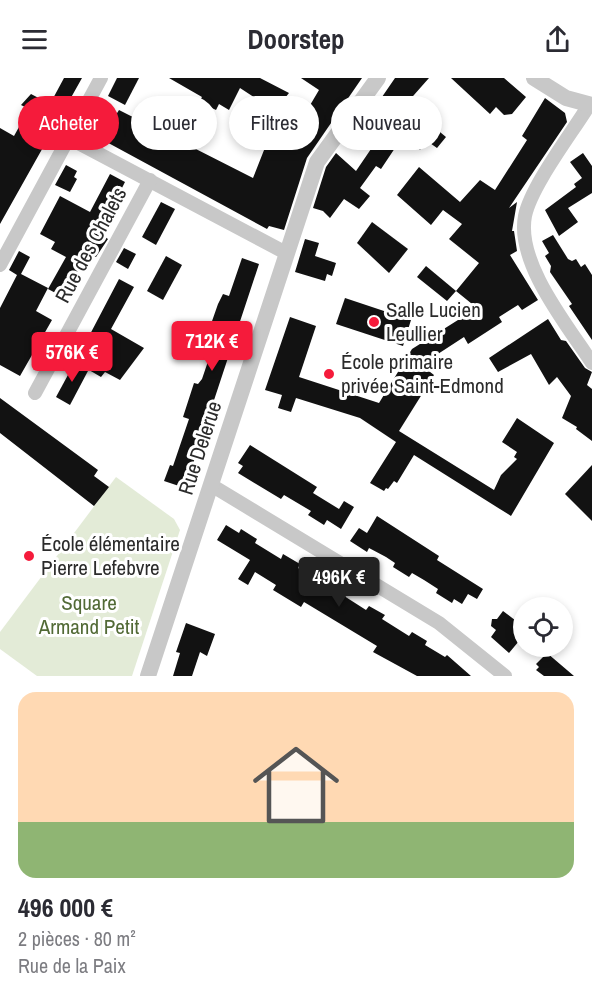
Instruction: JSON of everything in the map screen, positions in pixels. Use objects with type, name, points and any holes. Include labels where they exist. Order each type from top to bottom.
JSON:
[{"type":"street","points":[[91,96],[101,78]]},
{"type":"street","name":"Rue Delerue","points":[[148,676],[320,154],[378,78]]},
{"type":"street","points":[[534,78],[566,98],[590,105],[534,193],[525,223],[527,244],[538,278],[592,363]]},
{"type":"street","points":[[0,265],[62,150]]},
{"type":"street","points":[[92,150],[286,253]]},
{"type":"street","name":"Rue des Chalets","points":[[35,393],[150,180]]},
{"type":"street","points":[[211,485],[439,623],[505,676]]},
{"type":"green space","name":"Square Armand Petit","points":[[116,477],[174,519],[180,530],[132,676],[37,676],[0,649],[0,632]]},
{"type":"building","points":[[64,78],[82,78],[72,96],[54,96]]},
{"type":"building","points":[[117,78],[139,78],[125,105],[119,102],[119,96],[108,96]]},
{"type":"building","points":[[169,78],[260,78],[289,93],[287,96],[252,96],[240,88],[236,96],[229,96],[229,110],[219,104],[217,108],[217,96],[200,96]]},
{"type":"building","points":[[301,78],[362,78],[350,96],[331,96],[331,123],[319,141],[319,96],[315,96],[319,90]]},
{"type":"building","points":[[395,78],[429,78],[413,96],[383,96]]},
{"type":"building","points":[[451,78],[504,78],[526,97],[512,114],[504,115],[496,107],[490,114]]},
{"type":"building","points":[[545,98],[565,113],[567,122],[509,208],[517,202],[512,231],[514,231],[517,251],[510,255],[538,300],[522,310],[518,305],[499,317],[502,322],[468,344],[464,337],[421,365],[434,375],[399,431],[494,490],[501,475],[517,459],[514,457],[517,452],[502,442],[517,418],[554,443],[511,516],[414,455],[397,483],[394,481],[384,491],[370,483],[396,442],[360,418],[296,398],[291,412],[278,408],[282,395],[265,390],[290,317],[316,326],[299,377],[379,403],[412,349],[477,308],[456,291],[479,263],[449,239],[462,224],[443,210],[431,225],[397,195],[419,167],[460,202],[480,180],[495,190],[527,140],[522,136]]},
{"type":"building","points":[[119,110],[131,116],[131,150],[198,150],[253,178],[264,150],[312,150],[307,158],[284,230],[269,226],[267,229],[119,149]]},
{"type":"building","points":[[0,128],[14,136],[18,129],[18,150],[42,150],[0,224]]},
{"type":"building","points":[[370,150],[394,150],[381,169],[376,166],[360,188],[370,196],[359,209],[344,199],[330,218],[323,211],[313,208],[326,167],[336,153],[356,171]]},
{"type":"building","points":[[583,153],[592,166],[592,193],[568,208],[578,222],[559,236],[545,210],[576,187],[574,184],[582,178],[570,162]]},
{"type":"building","points":[[66,165],[77,171],[74,177],[77,179],[70,192],[55,185]]},
{"type":"building","points":[[110,174],[125,182],[99,233],[108,239],[96,257],[88,253],[63,297],[48,289],[66,257],[51,249],[55,242],[40,234],[60,196],[90,212]]},
{"type":"building","points":[[161,202],[175,209],[156,245],[142,237]]},
{"type":"building","points":[[372,222],[408,249],[389,273],[357,243]]},
{"type":"building","points":[[553,235],[568,259],[572,261],[576,259],[581,267],[585,264],[592,275],[592,340],[569,306],[572,304],[550,272],[551,266],[545,256],[549,253],[542,241]]},
{"type":"building","points":[[305,239],[319,243],[315,256],[336,263],[332,276],[327,274],[325,281],[295,272]]},
{"type":"building","points":[[124,248],[136,254],[128,269],[116,262]]},
{"type":"building","points":[[19,251],[30,257],[21,274],[48,288],[36,311],[52,320],[20,376],[0,365],[0,308],[17,275],[9,270]]},
{"type":"building","points":[[166,256],[182,265],[163,300],[147,291]]},
{"type":"building","points":[[242,258],[259,264],[185,488],[164,481],[170,465],[173,466],[189,419],[183,417],[194,383],[198,384],[202,379],[219,329],[219,326],[211,324],[223,294],[229,296]]},
{"type":"building","points":[[426,266],[456,291],[447,301],[417,277]]},
{"type":"building","points":[[119,279],[134,287],[111,329],[144,348],[120,380],[105,372],[101,377],[89,370],[101,347],[87,340]]},
{"type":"building","name":"Salle Lucien Leullier","points":[[345,298],[411,320],[403,346],[336,324]]},
{"type":"building","points":[[548,319],[561,340],[566,341],[585,368],[592,372],[587,385],[592,389],[592,441],[576,429],[577,427],[562,418],[571,396],[557,377],[549,385],[531,354],[498,372],[489,358]]},
{"type":"building","points":[[75,362],[89,369],[70,405],[56,397]]},
{"type":"building","points":[[0,398],[98,470],[94,476],[109,487],[94,506],[0,433]]},
{"type":"building","points":[[250,445],[317,487],[313,493],[339,509],[344,501],[354,507],[341,529],[327,520],[324,525],[308,515],[311,511],[284,495],[281,499],[238,473],[243,466],[238,463]]},
{"type":"building","points":[[592,465],[592,521],[565,494]]},
{"type":"building","points":[[377,516],[439,556],[437,560],[483,589],[477,599],[468,594],[462,604],[454,599],[452,603],[436,593],[438,589],[424,580],[412,573],[409,577],[393,567],[395,563],[386,557],[369,548],[367,552],[350,541],[359,528],[367,533]]},
{"type":"building","points":[[226,525],[239,533],[241,529],[257,539],[255,543],[281,559],[283,554],[300,564],[298,568],[325,584],[327,580],[343,590],[341,594],[366,610],[369,606],[385,615],[382,619],[409,636],[412,632],[427,641],[425,645],[445,657],[447,655],[471,676],[417,676],[373,652],[377,646],[304,602],[301,607],[273,590],[276,585],[255,572],[248,585],[238,579],[250,560],[217,540]]},
{"type":"building","points":[[503,611],[513,619],[513,648],[509,653],[491,637],[496,630],[491,626],[492,619],[497,619]]},
{"type":"building","points":[[186,623],[215,634],[207,656],[200,652],[192,676],[173,676],[180,653],[176,652]]},
{"type":"building","points":[[543,657],[552,657],[574,676],[544,676],[536,670],[539,667],[536,664]]},
{"type":"place","name":"Salle Lucien Leullier","points":[[374,322]]},
{"type":"place","name":"École primaire privée Saint-Edmond","points":[[329,374]]},
{"type":"place","name":"École élémentaire Pierre Lefebvre","points":[[29,556]]}]
